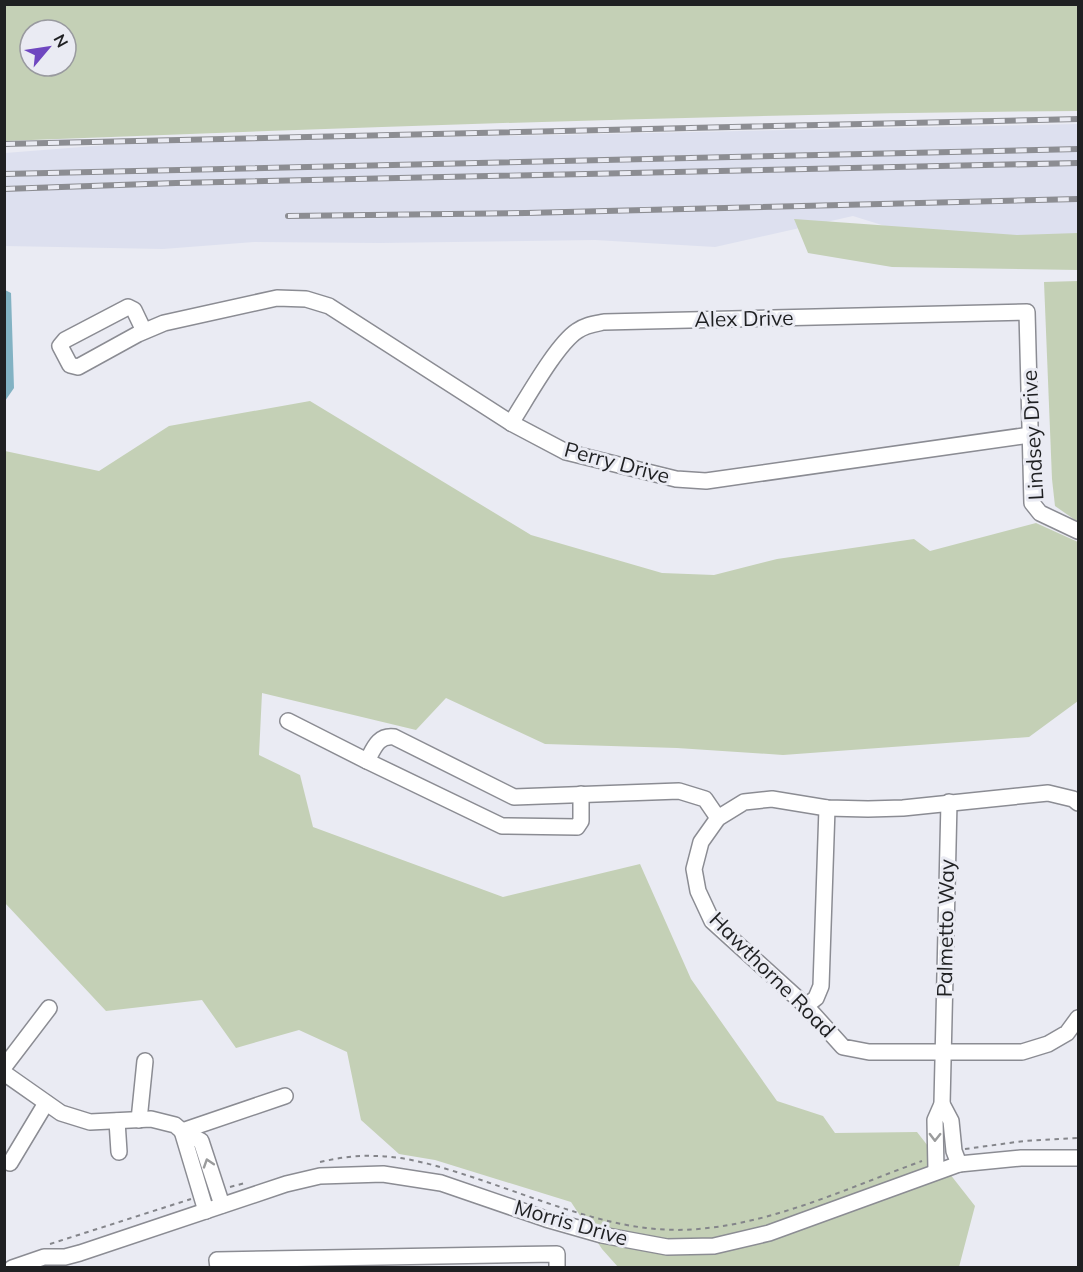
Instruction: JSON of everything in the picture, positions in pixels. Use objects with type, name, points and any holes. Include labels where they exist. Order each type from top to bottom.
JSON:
[{"type":"street","name":"Perry Drive","points":[[141,333],[134,310],[128,307],[65,340],[60,346],[70,365],[78,367],[164,323],[277,298],[306,299],[329,306],[511,423],[566,452],[676,479],[706,481],[1030,435]]},
{"type":"street","name":"Alex Drive","points":[[511,423],[564,342],[589,324],[1027,312]]},
{"type":"street","name":"Lindsey Drive","points":[[1027,312],[1032,503],[1040,513],[1078,531]]},
{"type":"street","points":[[288,722],[502,826],[577,827],[581,821],[581,794]]},
{"type":"street","points":[[367,760],[381,738],[394,737],[514,797],[679,791],[705,800],[718,818]]},
{"type":"street","name":"Hawthorne Road","points":[[1078,803],[1073,799],[1048,793],[903,808],[827,808],[772,799],[744,802],[718,818],[701,842],[694,869],[698,891],[712,921],[806,1006],[843,1047],[868,1052],[943,1054],[1022,1052],[1047,1044],[1066,1033],[1078,1018]]},
{"type":"street","name":"Palmetto Way","points":[[943,1054],[949,802]]},
{"type":"street","points":[[806,1006],[816,998],[821,986],[827,808]]},
{"type":"street","points":[[4,1067],[49,1008]]},
{"type":"street","points":[[935,1164],[935,1120],[942,1104],[943,1054]]},
{"type":"street","points":[[139,1120],[145,1061]]},
{"type":"street","points":[[4,1073],[61,1113],[90,1122],[151,1119],[175,1125],[201,1141],[220,1198]]},
{"type":"street","points":[[182,1131],[285,1096]]},
{"type":"street","points":[[10,1162],[46,1103]]},
{"type":"street","points":[[942,1104],[951,1121],[956,1158]]},
{"type":"street","points":[[117,1122],[119,1152]]},
{"type":"street","points":[[182,1131],[203,1203]]},
{"type":"street","name":"Morris Drive","points":[[12,1268],[44,1257],[71,1263],[203,1203],[320,1176],[383,1174],[441,1183],[602,1236],[667,1247],[714,1246],[769,1233],[935,1164],[956,1158],[1078,1158]]},
{"type":"street","points":[[218,1268],[217,1260],[557,1254],[557,1268]]},
{"type":"path","points":[[956,1158],[982,1145],[1078,1138]]},
{"type":"path","points":[[316,1163],[345,1157],[376,1155],[434,1164],[609,1221],[647,1228],[694,1230],[748,1221],[935,1164]]},
{"type":"path","points":[[220,1198],[252,1181]]},
{"type":"path","points":[[43,1246],[203,1203]]},
{"type":"shaded area","points":[[1078,124],[1078,234],[920,237],[853,216],[715,247],[595,240],[254,242],[163,249],[5,246],[5,153],[120,144]]},
{"type":"green space","points":[[4,5],[1078,5],[1078,111],[675,118],[5,141]]},
{"type":"green space","points":[[794,219],[1017,235],[1078,233],[1078,270],[892,267],[808,253]]},
{"type":"green space","points":[[1078,281],[1078,522],[1055,506],[1044,282]]},
{"type":"green space","points":[[310,401],[531,535],[662,573],[714,575],[777,559],[914,539],[930,551],[1036,523],[1078,542],[1078,701],[1029,737],[783,755],[677,748],[545,744],[446,698],[416,730],[262,693],[259,755],[300,775],[313,827],[503,897],[640,864],[691,979],[777,1101],[823,1116],[835,1133],[917,1132],[975,1206],[959,1267],[618,1267],[602,1249],[571,1202],[435,1160],[399,1154],[361,1120],[347,1052],[299,1030],[236,1048],[202,1000],[106,1011],[5,903],[5,451],[99,471],[169,426]]},
{"type":"water","points":[[5,290],[11,293],[14,388],[5,401]]},
{"type":"railway","points":[[4,144],[1078,119]]},
{"type":"railway","points":[[4,174],[1078,149]]},
{"type":"railway","points":[[4,189],[176,183],[1078,163]]},
{"type":"railway","points":[[288,216],[526,213],[1078,199]]}]
